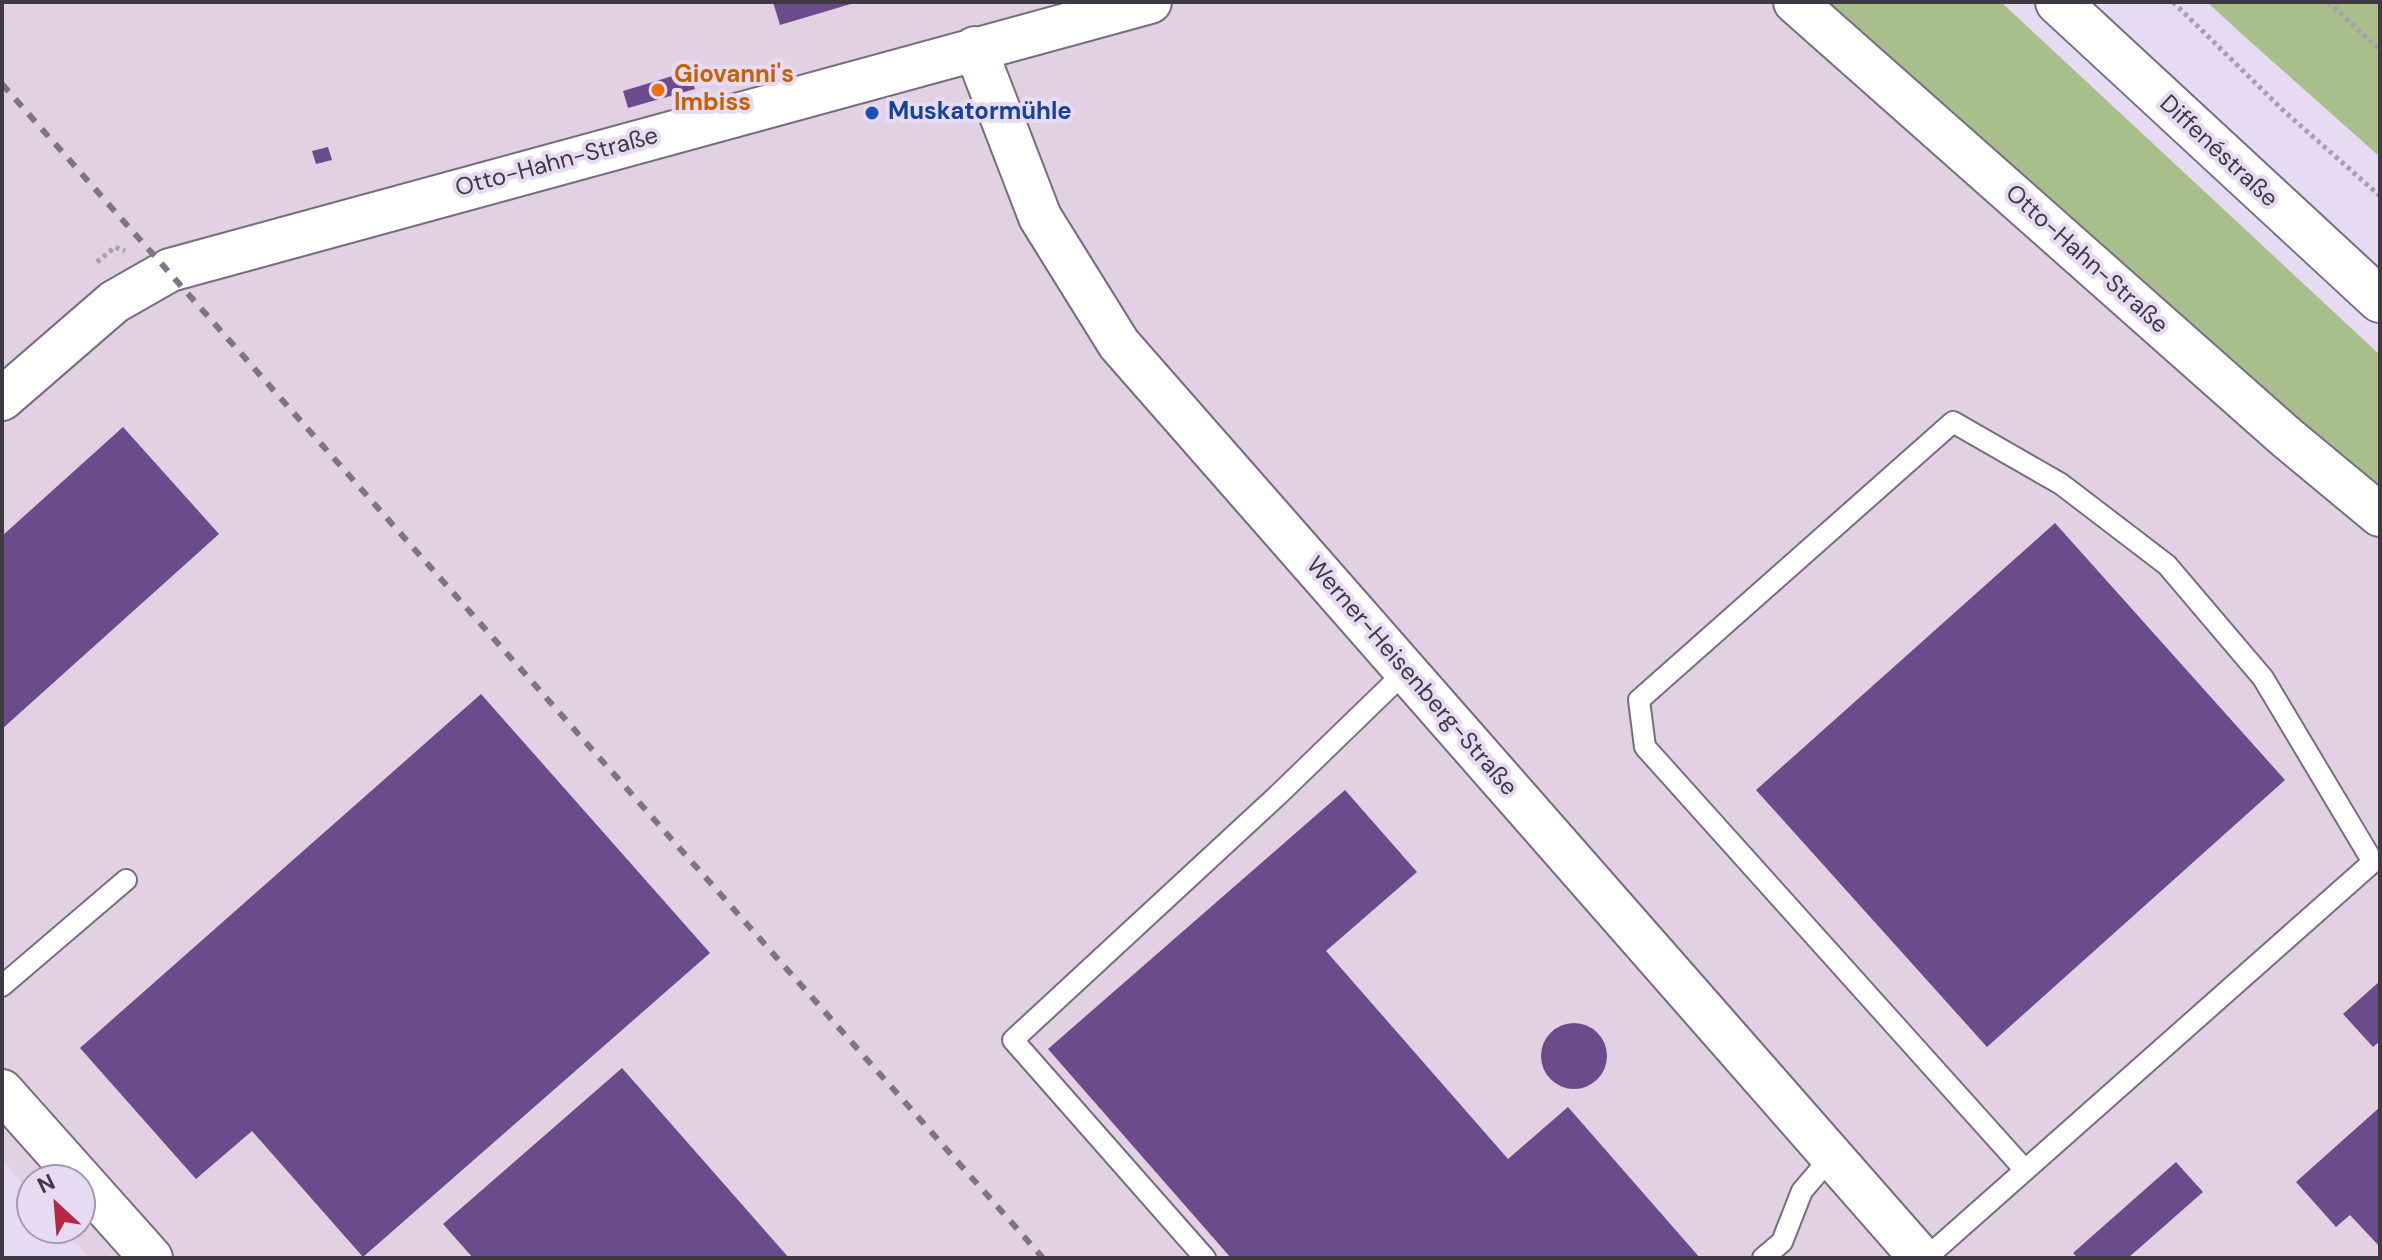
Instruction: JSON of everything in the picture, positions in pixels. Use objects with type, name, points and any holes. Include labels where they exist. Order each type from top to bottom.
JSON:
[{"type":"main road","name":"Diffenéstraße","points":[[2058,2],[2380,300]]},
{"type":"street","name":"Otto-Hahn-Straße","points":[[2,399],[114,302],[170,270],[1150,2]]},
{"type":"street","name":"Otto-Hahn-Straße","points":[[1795,2],[2286,437],[2380,515]]},
{"type":"street","name":"Werner-Heisenberg-Straße","points":[[975,48],[1040,217],[1119,344],[1923,1258]]},
{"type":"street","points":[[2,1091],[151,1258]]},
{"type":"lane","points":[[1923,1258],[2025,1170],[2373,862],[2263,678],[2167,565],[2061,484],[1953,422],[1639,700],[1645,747],[2025,1170]]},
{"type":"lane","points":[[1205,1258],[1013,1040],[1278,795],[1406,671]]},
{"type":"lane","points":[[2,986],[126,880]]},
{"type":"lane","points":[[1763,1258],[1782,1242],[1802,1191],[1832,1156]]},
{"type":"path","points":[[2173,2],[2285,112],[2380,196]]},
{"type":"path","points":[[2328,2],[2380,50]]},
{"type":"shaded area","points":[[2,2],[1821,2],[2380,491],[2380,1258],[89,1258],[76,1244],[96,1244],[96,1164],[16,1164],[16,1176],[2,1160]]},
{"type":"green space","points":[[1821,2],[2001,2],[2380,355],[2380,491]]},
{"type":"green space","points":[[2207,2],[2380,2],[2380,157],[2244,36]]},
{"type":"building","points":[[773,2],[854,2],[854,3],[780,25]]},
{"type":"building","points":[[689,71],[695,89],[628,108],[623,91]]},
{"type":"building","points":[[328,147],[332,160],[316,164],[312,151]]},
{"type":"building","points":[[123,427],[219,534],[2,729],[2,536]]},
{"type":"building","points":[[2055,523],[2285,780],[1987,1047],[1756,790]]},
{"type":"building","points":[[481,694],[710,953],[363,1257],[252,1131],[196,1179],[80,1048]]},
{"type":"building","points":[[1345,790],[1417,872],[1326,951],[1508,1159],[1568,1107],[1700,1258],[1231,1258],[1048,1049]]},
{"type":"building","points":[[2380,981],[2380,1041],[2373,1047],[2343,1014]]},
{"type":"building","points":[[1574,1023],[1587,1026],[1597,1033],[1604,1043],[1607,1056],[1604,1069],[1597,1079],[1587,1086],[1574,1089],[1561,1086],[1551,1079],[1544,1069],[1541,1056],[1544,1043],[1551,1033],[1561,1026]]},
{"type":"building","points":[[622,1068],[789,1258],[473,1258],[443,1224]]},
{"type":"building","points":[[2380,1107],[2380,1247],[2350,1215],[2336,1227],[2296,1182]]},
{"type":"building","points":[[2176,1162],[2203,1192],[2128,1258],[2078,1258],[2073,1253]]},
{"type":"railway","points":[[2,84],[1043,1258]]},
{"type":"place","name":"Giovanni's Imbiss","points":[[658,90]]},
{"type":"place","name":"Muskatormühle","points":[[872,113]]}]
